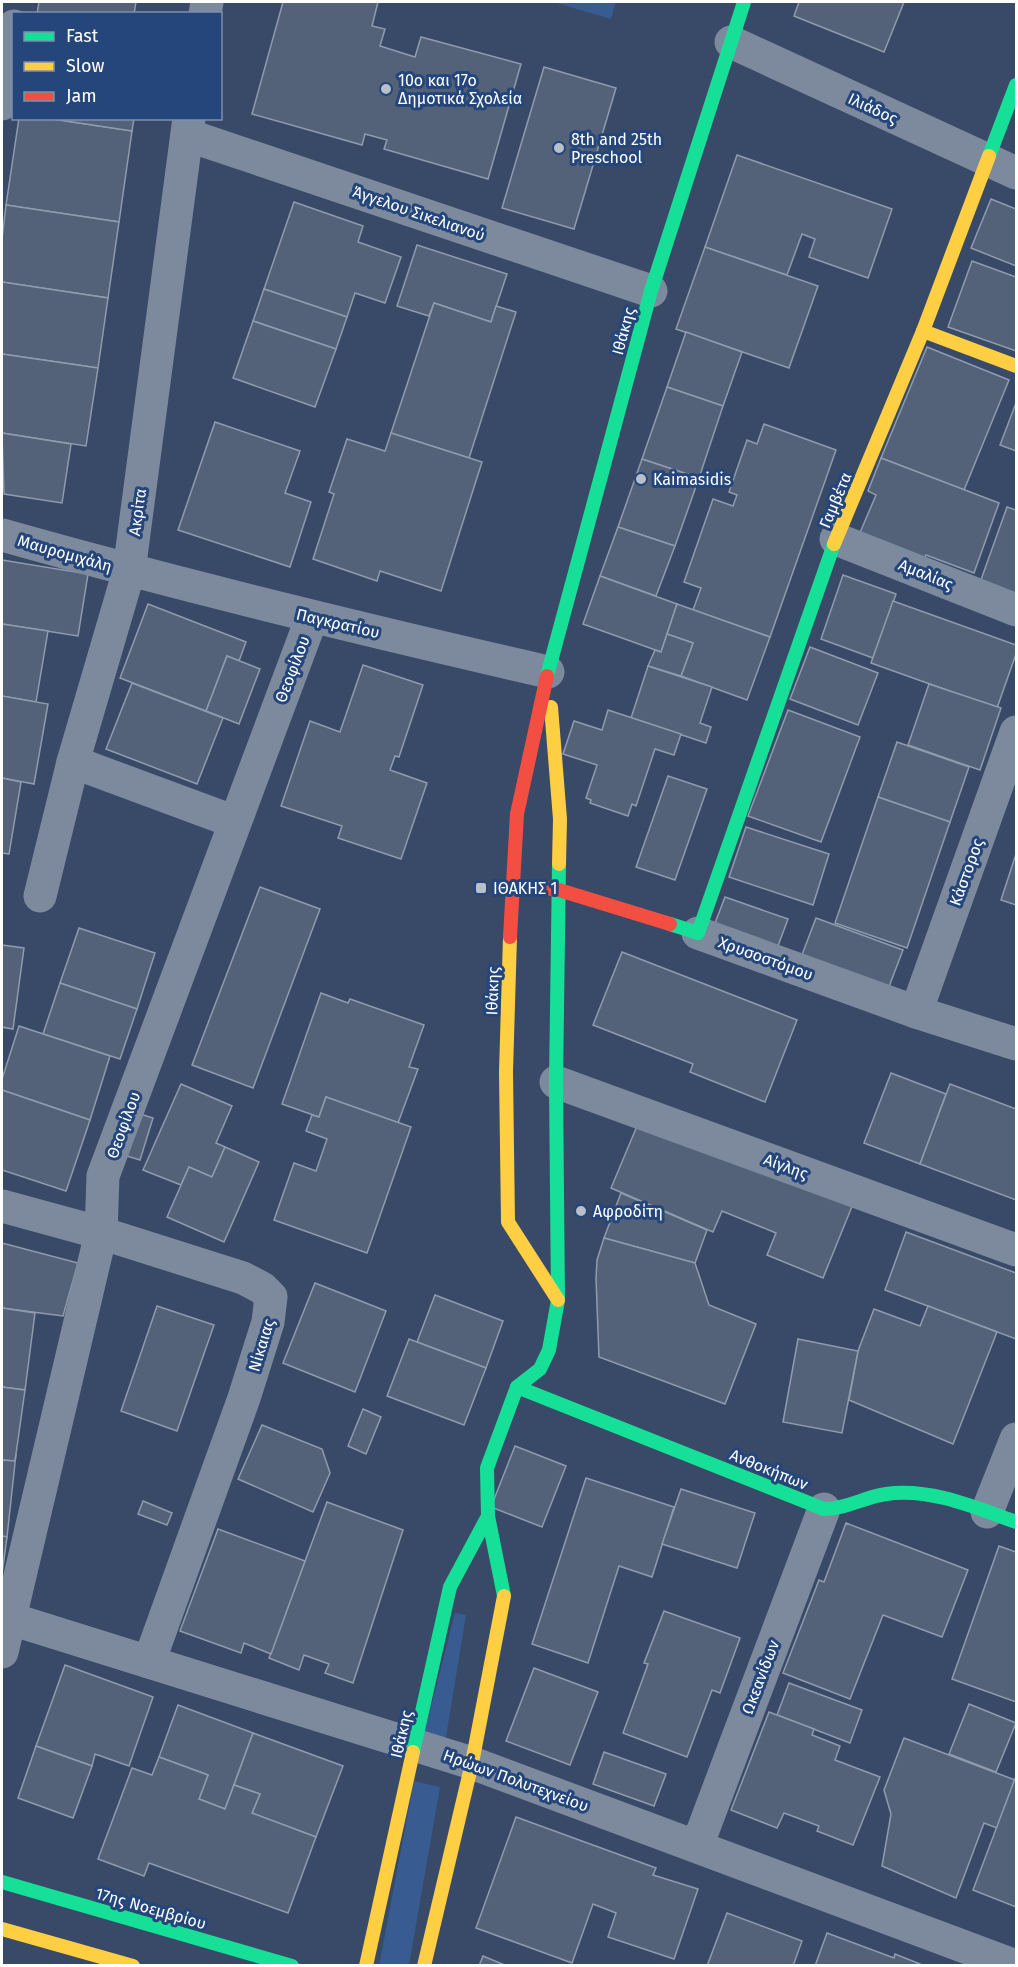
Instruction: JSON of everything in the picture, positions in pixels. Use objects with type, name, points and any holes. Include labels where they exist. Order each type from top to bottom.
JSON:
[{"type":"street","name":"Ιθάκης","points":[[558,1300],[508,1222],[506,1072],[512,884],[517,814],[548,672],[651,291],[744,2]]},
{"type":"street","points":[[2,105],[12,39]]},
{"type":"street","name":"Ιλιάδος","points":[[731,42],[1002,167]]},
{"type":"street","name":"Γαμβέτα","points":[[698,933],[836,538],[923,331],[1002,167],[1017,85]]},
{"type":"street","name":"Άγγελου Σικελιανού","points":[[188,127],[651,291]]},
{"type":"street","name":"Ακρίτα","points":[[40,896],[73,762],[129,571],[188,127]]},
{"type":"street","points":[[923,331],[1017,366]]},
{"type":"street","name":"Μαυρομιχάλη","points":[[2,535],[129,571]]},
{"type":"street","name":"Αμαλίας","points":[[836,538],[1017,610]]},
{"type":"street","name":"Παγκρατίου","points":[[129,571],[312,617],[548,672]]},
{"type":"street","name":"Θεοφίλου","points":[[2,1652],[8,1618],[101,1233],[104,1176],[312,617]]},
{"type":"street","name":"Ιθάκης","points":[[424,1965],[472,1763],[505,1591],[488,1516],[487,1468],[517,1387],[540,1369],[549,1350],[558,1300],[555,1082],[560,819],[548,672]]},
{"type":"street","name":"Κάστορος","points":[[916,1012],[1017,732]]},
{"type":"street","points":[[73,762],[235,822]]},
{"type":"street","name":"Χρυσοστόμου","points":[[512,884],[559,890],[698,933],[916,1012],[1017,1044]]},
{"type":"street","name":"Αίγλης","points":[[555,1082],[1017,1250]]},
{"type":"street","name":"Νίκαιας","points":[[2,1206],[101,1233],[253,1282],[272,1297],[272,1307],[244,1398],[149,1662]]},
{"type":"street","name":"Ανθοκήπων","points":[[517,1387],[824,1509],[846,1508],[874,1496],[895,1493],[1002,1517]]},
{"type":"street","points":[[1002,1517],[1017,1439]]},
{"type":"street","name":"Ωκεανίδων","points":[[697,1846],[824,1509]]},
{"type":"street","name":"Ιθάκης","points":[[366,1965],[450,1587],[488,1516]]},
{"type":"street","name":"Ηρώων Πολυτεχνείου","points":[[8,1618],[472,1763],[1016,1965]]},
{"type":"street","name":"17ης Νοεμβρίου","points":[[2,1882],[292,1965]]},
{"type":"street","points":[[2,1929],[133,1965]]},
{"type":"shaded area","points":[[553,2],[616,2],[611,19]]},
{"type":"shaded area","points":[[455,1613],[466,1615],[445,1743],[423,1738]]},
{"type":"shaded area","points":[[414,1781],[440,1787],[409,1965],[379,1966]]},
{"type":"building","points":[[39,2],[136,2],[134,12],[37,12]]},
{"type":"building","name":"10ο και 17ο Δημοτικά Σχολεία","points":[[283,2],[378,2],[372,26],[385,29],[380,46],[415,57],[421,37],[521,64],[488,179],[384,149],[387,140],[365,134],[362,145],[252,114]]},
{"type":"building","points":[[799,2],[904,2],[884,52],[794,16]]},
{"type":"building","name":"8th and 25th Preschool","points":[[544,67],[616,88],[574,229],[502,208]]},
{"type":"building","points":[[19,120],[59,120],[132,131],[119,222],[6,205]]},
{"type":"building","points":[[59,120],[134,120],[132,131]]},
{"type":"building","points":[[737,155],[892,209],[868,278],[809,257],[815,239],[802,234],[787,275],[705,247]]},
{"type":"building","points":[[991,199],[1016,209],[1016,266],[971,248]]},
{"type":"building","points":[[294,202],[363,226],[358,242],[401,257],[385,303],[355,293],[347,317],[264,289]]},
{"type":"building","points":[[6,205],[119,222],[108,298],[2,282],[2,239]]},
{"type":"building","points":[[417,245],[507,274],[491,322],[434,303],[429,316],[397,306]]},
{"type":"building","points":[[705,247],[818,286],[789,368],[676,329]]},
{"type":"building","points":[[972,261],[1016,277],[1016,351],[948,327]]},
{"type":"building","points":[[2,282],[108,298],[98,368],[2,354]]},
{"type":"building","points":[[264,289],[347,317],[336,349],[253,321]]},
{"type":"building","points":[[434,303],[491,322],[496,306],[516,312],[469,458],[391,433]]},
{"type":"building","points":[[253,321],[336,349],[315,407],[233,378]]},
{"type":"building","points":[[686,332],[742,352],[723,406],[667,387]]},
{"type":"building","points":[[927,347],[1009,380],[964,490],[881,458]]},
{"type":"building","points":[[2,354],[98,368],[86,446],[2,433]]},
{"type":"building","points":[[667,387],[723,406],[699,478],[642,459]]},
{"type":"building","points":[[1016,403],[1016,451],[1000,445]]},
{"type":"building","points":[[215,422],[300,451],[285,493],[311,502],[290,567],[178,530]]},
{"type":"building","points":[[764,424],[836,450],[770,637],[693,610],[701,588],[684,582],[713,499],[733,506],[737,495],[729,492],[747,440],[757,444]]},
{"type":"building","points":[[2,433],[71,444],[62,503],[4,494]]},
{"type":"building","points":[[391,433],[482,462],[441,591],[380,571],[377,581],[313,559],[334,494],[329,492],[347,439],[385,451]]},
{"type":"building","points":[[881,458],[999,503],[974,573],[926,555],[920,568],[856,542],[876,495],[868,491]]},
{"type":"building","points":[[642,459],[699,478],[675,546],[618,527]]},
{"type":"building","points":[[1007,507],[1016,510],[1016,602],[978,588]]},
{"type":"building","points":[[618,527],[675,546],[656,596],[600,576]]},
{"type":"building","points":[[2,560],[88,574],[78,636],[2,624]]},
{"type":"building","points":[[843,575],[896,594],[873,658],[821,639]]},
{"type":"building","points":[[600,576],[677,604],[661,652],[583,624]]},
{"type":"building","points":[[893,601],[1016,645],[1016,654],[997,708],[871,663]]},
{"type":"building","points":[[148,604],[246,642],[239,661],[227,656],[206,711],[120,678]]},
{"type":"building","points":[[677,604],[770,637],[747,700],[681,676],[693,643],[667,634]]},
{"type":"building","points":[[2,624],[48,631],[36,702],[2,696]]},
{"type":"building","points":[[667,634],[693,643],[681,676],[648,666],[655,650],[661,652]]},
{"type":"building","points":[[810,647],[878,673],[858,725],[790,699]]},
{"type":"building","points":[[227,656],[260,669],[239,724],[206,711]]},
{"type":"building","points":[[363,665],[423,685],[399,757],[395,756],[390,770],[427,783],[401,859],[338,838],[342,826],[281,806],[310,721],[340,732]]},
{"type":"building","points":[[648,666],[712,687],[700,723],[711,727],[706,743],[631,718]]},
{"type":"building","points":[[132,683],[223,718],[197,784],[106,749]]},
{"type":"building","points":[[929,684],[1001,708],[980,770],[908,745]]},
{"type":"building","points":[[2,696],[48,704],[34,784],[2,778]]},
{"type":"building","points":[[608,710],[681,734],[674,755],[655,749],[636,806],[632,804],[628,816],[590,803],[591,800],[586,798],[597,765],[563,754],[574,721],[602,730]]},
{"type":"building","points":[[788,710],[860,737],[821,842],[748,816]]},
{"type":"building","points":[[897,742],[969,767],[950,822],[878,797]]},
{"type":"building","points":[[668,776],[707,789],[675,880],[636,867]]},
{"type":"building","points":[[2,778],[21,782],[9,854],[2,853]]},
{"type":"building","points":[[878,797],[950,822],[907,948],[835,923]]},
{"type":"building","points":[[746,827],[829,854],[813,905],[729,877]]},
{"type":"building","points":[[1016,854],[1016,905],[1001,900]]},
{"type":"building","points":[[260,887],[320,909],[253,1088],[192,1065]]},
{"type":"building","points":[[725,897],[788,919],[775,954],[712,931]]},
{"type":"building","points":[[816,918],[903,950],[887,992],[800,960]]},
{"type":"building","points":[[79,928],[155,953],[137,1009],[60,983]]},
{"type":"building","points":[[2,945],[24,948],[13,1029],[2,1027]]},
{"type":"building","points":[[622,952],[797,1020],[765,1102],[690,1072],[693,1064],[593,1025]]},
{"type":"building","points":[[60,983],[137,1009],[120,1059],[43,1034]]},
{"type":"building","points":[[321,993],[348,1003],[350,999],[424,1025],[409,1067],[418,1069],[398,1123],[326,1097],[319,1117],[282,1104]]},
{"type":"building","points":[[19,1026],[110,1056],[90,1120],[2,1090],[2,1079]]},
{"type":"building","points":[[891,1073],[946,1094],[920,1164],[864,1143]]},
{"type":"building","points":[[181,1084],[232,1106],[216,1143],[225,1147],[212,1177],[189,1167],[181,1185],[143,1170]]},
{"type":"building","points":[[950,1084],[1016,1109],[1016,1200],[920,1164]]},
{"type":"building","points":[[2,1090],[90,1120],[66,1191],[2,1170]]},
{"type":"building","points":[[326,1097],[411,1127],[367,1253],[274,1220],[294,1163],[316,1171],[327,1139],[306,1131],[312,1115],[319,1117]]},
{"type":"building","points":[[140,1114],[153,1118],[140,1160],[127,1156]]},
{"type":"building","points":[[640,1119],[853,1204],[823,1278],[767,1255],[776,1233],[722,1211],[713,1232],[611,1188]]},
{"type":"building","points":[[225,1147],[259,1162],[224,1242],[167,1217],[189,1167],[212,1177]]},
{"type":"building","points":[[621,1193],[707,1230],[695,1263],[604,1238]]},
{"type":"building","points":[[906,1232],[1016,1273],[1016,1339],[885,1290]]},
{"type":"building","points":[[604,1238],[695,1263],[709,1305],[756,1324],[725,1404],[599,1357],[596,1278],[597,1260]]},
{"type":"building","points":[[2,1243],[78,1263],[63,1316],[2,1308]]},
{"type":"building","points":[[315,1283],[386,1311],[355,1392],[283,1363]]},
{"type":"building","points":[[435,1295],[503,1321],[486,1368],[417,1342]]},
{"type":"building","points":[[157,1306],[214,1325],[177,1431],[121,1411]]},
{"type":"building","points":[[928,1306],[997,1332],[953,1444],[849,1400],[858,1351],[874,1309],[920,1326]]},
{"type":"building","points":[[2,1308],[35,1313],[25,1390],[2,1387]]},
{"type":"building","points":[[409,1339],[486,1368],[464,1425],[387,1396]]},
{"type":"building","points":[[798,1339],[858,1351],[842,1433],[783,1422]]},
{"type":"building","points":[[2,1387],[25,1390],[15,1461],[2,1460]]},
{"type":"building","points":[[363,1409],[381,1417],[366,1454],[348,1446]]},
{"type":"building","points":[[262,1425],[322,1449],[330,1473],[313,1512],[238,1479]]},
{"type":"building","points":[[515,1446],[566,1466],[542,1527],[491,1507]]},
{"type":"building","points":[[16,1454],[7,1537],[2,1536],[2,1460],[15,1461]]},
{"type":"building","points":[[586,1478],[674,1507],[652,1577],[619,1566],[588,1663],[532,1644]]},
{"type":"building","points":[[681,1489],[755,1513],[737,1568],[662,1544]]},
{"type":"building","points":[[143,1501],[172,1513],[167,1525],[138,1514]]},
{"type":"building","points":[[327,1502],[403,1530],[353,1683],[325,1673],[329,1664],[304,1655],[299,1670],[269,1658]]},
{"type":"building","points":[[846,1523],[968,1570],[942,1637],[883,1615],[850,1699],[783,1673],[819,1580],[824,1582]]},
{"type":"building","points":[[218,1529],[305,1561],[271,1654],[244,1643],[241,1653],[180,1631]]},
{"type":"building","points":[[2,1536],[7,1537],[2,1574]]},
{"type":"building","points":[[999,1546],[1016,1552],[1016,1702],[952,1679]]},
{"type":"building","points":[[664,1611],[740,1638],[720,1693],[712,1690],[687,1757],[623,1733],[648,1664],[644,1663]]},
{"type":"building","points":[[65,1665],[153,1697],[129,1766],[95,1754],[92,1766],[36,1746]]},
{"type":"building","points":[[534,1668],[598,1692],[570,1765],[506,1741]]},
{"type":"building","points":[[789,1683],[862,1710],[850,1743],[777,1715]]},
{"type":"building","points":[[969,1704],[1016,1723],[996,1772],[949,1754]]},
{"type":"building","points":[[178,1705],[253,1733],[225,1809],[199,1799],[208,1775],[159,1757]]},
{"type":"building","points":[[769,1712],[814,1729],[812,1735],[840,1746],[835,1760],[880,1777],[853,1845],[817,1831],[819,1826],[784,1813],[777,1828],[731,1810]]},
{"type":"building","points":[[253,1733],[343,1766],[316,1837],[252,1813],[260,1794],[234,1785]]},
{"type":"building","points":[[904,1738],[1015,1780],[997,1828],[984,1823],[956,1898],[882,1866],[891,1814],[884,1790]]},
{"type":"building","points":[[36,1746],[92,1766],[73,1818],[18,1798]]},
{"type":"building","points":[[604,1752],[666,1774],[654,1806],[593,1784]]},
{"type":"building","points":[[159,1757],[208,1775],[199,1799],[225,1809],[234,1785],[260,1794],[252,1813],[316,1837],[288,1913],[149,1863],[144,1876],[98,1859],[132,1768],[152,1775]]},
{"type":"building","points":[[1016,1776],[1016,1907],[973,1890]]},
{"type":"building","points":[[516,1817],[656,1868],[653,1875],[698,1889],[674,1959],[608,1937],[616,1913],[593,1904],[572,1963],[476,1928]]},
{"type":"building","points":[[727,1913],[802,1941],[793,1966],[707,1966]]},
{"type":"building","points":[[827,1933],[894,1958],[895,1954],[925,1966],[815,1966]]},
{"type":"building","points":[[483,1956],[507,1966],[479,1966]]},
{"type":"traffic: fast","points":[[547,676],[651,291],[744,2]]},
{"type":"traffic: fast","points":[[989,156],[1016,85]]},
{"type":"traffic: fast","points":[[670,924],[698,933],[834,544]]},
{"type":"traffic: fast","points":[[504,1596],[488,1516],[487,1468],[517,1387],[540,1369],[549,1350],[558,1300],[556,1082],[559,864]]},
{"type":"traffic: fast","points":[[517,1387],[824,1509],[840,1507],[886,1494],[919,1493],[969,1505],[1016,1522]]},
{"type":"traffic: fast","points":[[413,1752],[450,1587],[488,1516]]},
{"type":"traffic: fast","points":[[2,1882],[292,1966]]},
{"type":"traffic: slow","points":[[834,544],[923,331],[989,156]]},
{"type":"traffic: slow","points":[[923,331],[1016,366]]},
{"type":"traffic: slow","points":[[551,707],[560,819],[559,864]]},
{"type":"traffic: slow","points":[[510,937],[506,1072],[508,1222],[558,1300]]},
{"type":"traffic: slow","points":[[424,1966],[472,1763],[504,1596]]},
{"type":"traffic: slow","points":[[366,1966],[413,1752]]},
{"type":"traffic: slow","points":[[2,1929],[133,1966]]},
{"type":"traffic: jam","points":[[510,937],[517,814],[547,676]]},
{"type":"traffic: jam","points":[[539,887],[559,890],[670,924]]},
{"type":"place","name":"10ο και 17ο Δημοτικά Σχολεία","points":[[386,89]]},
{"type":"place","name":"8th and 25th Preschool","points":[[559,148]]},
{"type":"place","name":"Kaimasidis","points":[[641,479]]},
{"type":"place","name":"ΙΘΑΚΗΣ 1","points":[[481,888]]},
{"type":"place","name":"Αφροδίτη","points":[[581,1211]]}]
